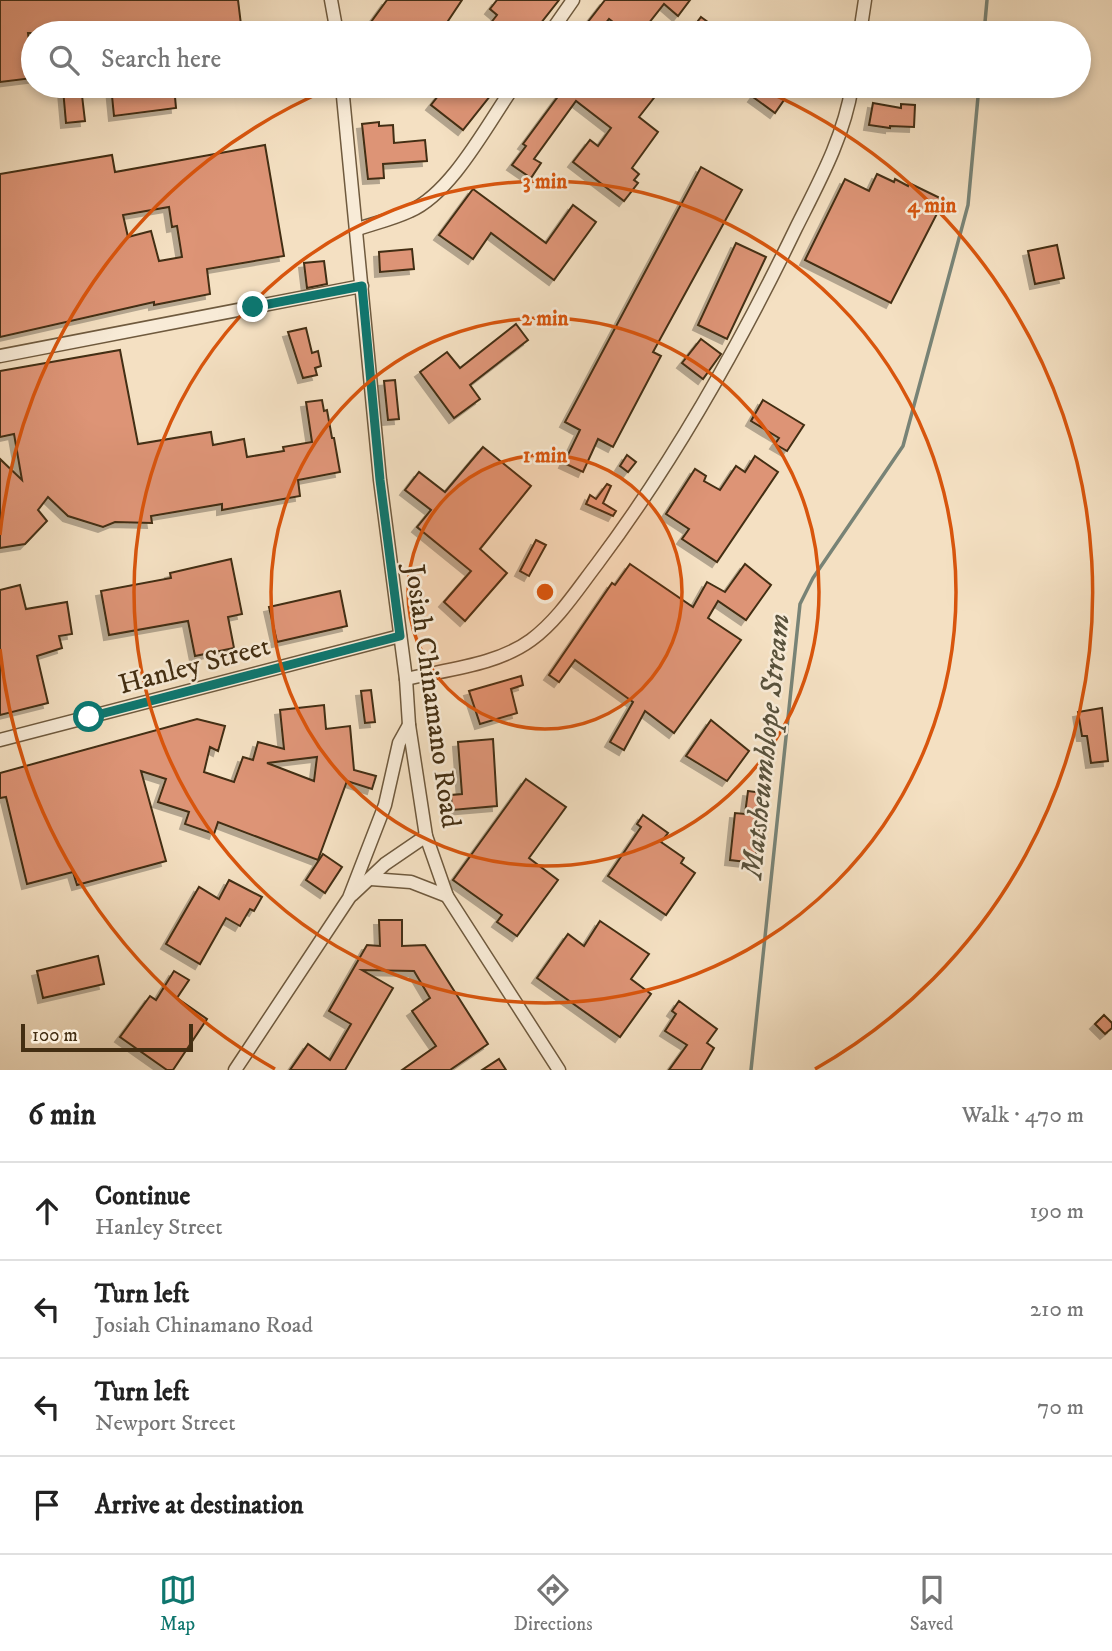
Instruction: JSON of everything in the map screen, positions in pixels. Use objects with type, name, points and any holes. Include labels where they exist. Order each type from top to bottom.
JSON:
[{"type":"street","points":[[331,0],[335,21]]},
{"type":"street","points":[[558,21],[573,0]]},
{"type":"street","points":[[862,21],[865,0]]},
{"type":"street","name":"Josiah Chinamano Road","points":[[343,98],[380,480],[406,679],[409,725],[426,836],[447,896],[559,1070]]},
{"type":"street","points":[[358,229],[411,211],[433,196],[450,178],[506,98]]},
{"type":"street","points":[[406,679],[509,655],[533,639],[557,617],[683,440],[768,287],[832,155],[842,130],[849,98]]},
{"type":"street","points":[[0,356],[362,286]]},
{"type":"street","name":"Hanley Street","points":[[0,740],[400,636]]},
{"type":"street","points":[[235,1070],[349,898],[386,804],[399,743],[409,725]]},
{"type":"street","points":[[349,898],[406,848],[426,836]]},
{"type":"street","points":[[371,879],[411,882],[447,896]]},
{"type":"building","points":[[0,0],[238,0],[241,21],[21,21],[21,79],[0,82]]},
{"type":"building","points":[[387,0],[462,0],[448,21],[372,21]]},
{"type":"building","points":[[497,0],[559,0],[542,21],[492,21],[497,15],[490,9]]},
{"type":"building","points":[[605,0],[690,0],[678,16],[664,4],[651,21],[589,21]]},
{"type":"building","points":[[64,98],[82,98],[85,121],[66,123]]},
{"type":"building","points":[[112,98],[175,98],[176,108],[114,116]]},
{"type":"building","points":[[437,98],[488,98],[463,130],[431,105]]},
{"type":"building","points":[[557,98],[654,98],[639,117],[658,132],[632,168],[639,174],[634,180],[638,183],[624,201],[573,162],[590,140],[598,146],[611,128],[576,101],[534,159],[541,163],[531,178],[512,165],[526,146],[523,144]]},
{"type":"building","points":[[754,98],[784,100],[775,113]]},
{"type":"building","points":[[873,103],[901,108],[901,104],[915,105],[914,127],[869,125]]},
{"type":"building","points":[[379,122],[379,126],[393,125],[394,143],[425,140],[427,161],[383,164],[384,178],[368,179],[362,124]]},
{"type":"building","points":[[265,145],[284,256],[207,269],[210,294],[154,305],[154,302],[0,337],[0,174],[112,155],[115,172]],"holes":[[[169,207],[172,227],[177,226],[182,257],[159,261],[151,231],[128,237],[123,215]]]},
{"type":"building","points":[[701,167],[742,190],[653,352],[661,356],[613,447],[598,439],[583,472],[564,463],[580,430],[565,422]]},
{"type":"building","points":[[877,174],[908,186],[909,183],[944,200],[891,303],[805,260],[845,179],[869,191]]},
{"type":"building","points":[[473,189],[546,243],[573,205],[596,222],[554,280],[491,233],[473,259],[439,235]]},
{"type":"building","points":[[736,243],[766,257],[727,339],[698,325]]},
{"type":"building","points":[[1057,245],[1064,278],[1035,284],[1028,251]]},
{"type":"building","points":[[412,249],[414,269],[380,272],[379,252]]},
{"type":"building","points":[[324,261],[327,284],[307,288],[304,263]]},
{"type":"building","points":[[516,324],[528,340],[470,385],[480,399],[454,418],[420,372],[447,352],[460,368]]},
{"type":"building","points":[[306,328],[312,353],[318,351],[321,366],[315,368],[317,375],[303,378],[288,332]]},
{"type":"building","points":[[701,339],[721,354],[703,379],[682,363]]},
{"type":"building","points":[[120,350],[138,444],[211,432],[213,445],[244,439],[247,457],[284,451],[283,447],[312,442],[306,402],[322,400],[334,438],[340,472],[298,480],[300,496],[222,510],[222,504],[151,516],[152,523],[115,522],[103,527],[68,516],[48,497],[38,510],[47,521],[25,544],[0,548],[0,459],[22,480],[14,434],[0,437],[0,371]]},
{"type":"building","points":[[395,380],[399,419],[388,420],[384,381]]},
{"type":"building","points":[[763,400],[804,425],[787,451],[775,444],[779,438],[751,421]]},
{"type":"building","points":[[483,447],[531,486],[480,549],[507,573],[465,621],[444,602],[471,571],[417,527],[431,510],[405,490],[419,472],[445,492]]},
{"type":"building","points":[[627,455],[636,462],[628,472],[620,466]]},
{"type":"building","points":[[755,456],[778,472],[717,562],[682,539],[689,529],[666,514],[695,469],[706,476],[704,481],[720,490],[736,466],[745,472]]},
{"type":"building","points":[[607,484],[611,486],[603,503],[616,511],[613,516],[586,504],[590,495],[596,499]]},
{"type":"building","points":[[536,540],[546,545],[529,576],[520,571]]},
{"type":"building","points":[[231,559],[242,614],[228,617],[234,648],[195,656],[188,621],[109,635],[101,591],[171,578],[170,573]]},
{"type":"building","points":[[630,564],[693,607],[707,582],[725,592],[745,564],[771,585],[746,620],[718,601],[708,618],[741,640],[674,733],[645,711],[624,750],[610,742],[633,702],[575,660],[559,682],[549,675],[612,583],[615,585]]},
{"type":"building","points":[[20,585],[26,609],[67,602],[72,634],[59,636],[62,648],[37,656],[48,703],[0,715],[0,590]]},
{"type":"building","points":[[340,591],[347,626],[277,642],[269,607]]},
{"type":"building","points":[[521,676],[523,685],[511,689],[517,713],[480,724],[469,691]]},
{"type":"building","points":[[371,690],[375,722],[365,723],[361,691]]},
{"type":"building","points":[[324,705],[326,729],[350,726],[354,770],[376,776],[372,789],[347,781],[318,860],[218,822],[214,834],[185,824],[189,812],[158,802],[166,779],[141,771],[166,861],[77,885],[73,872],[27,884],[6,797],[0,798],[0,773],[197,719],[225,726],[218,751],[210,747],[204,772],[234,782],[243,757],[253,760],[258,742],[284,749],[280,710]],"holes":[[[317,757],[314,781],[267,763]]]},
{"type":"building","points":[[1102,708],[1108,761],[1091,763],[1087,736],[1082,736],[1078,712]]},
{"type":"building","points":[[711,720],[749,751],[727,781],[686,756]]},
{"type":"building","points":[[493,739],[497,806],[452,810],[451,795],[462,794],[458,742]]},
{"type":"building","points":[[526,779],[566,807],[529,858],[558,880],[517,936],[497,922],[502,915],[453,880]]},
{"type":"building","points":[[748,791],[763,793],[755,863],[730,860],[735,813],[745,814]]},
{"type":"building","points":[[643,815],[668,833],[661,842],[684,858],[681,863],[695,873],[666,915],[608,876],[641,827],[637,824]]},
{"type":"building","points":[[323,854],[342,867],[325,893],[306,880]]},
{"type":"building","points":[[229,880],[262,897],[254,911],[250,909],[240,926],[226,918],[200,964],[166,944],[199,887],[219,899]]},
{"type":"building","points":[[379,920],[402,920],[402,946],[425,945],[488,1044],[450,1070],[402,1070],[436,1046],[412,1011],[430,998],[414,971],[362,970],[393,988],[345,1070],[290,1070],[308,1044],[330,1060],[351,1024],[329,1011],[367,945],[380,946]]},
{"type":"building","points":[[600,921],[649,954],[631,979],[651,994],[620,1037],[537,978],[568,934],[584,946]]},
{"type":"building","points":[[98,956],[104,984],[43,998],[37,971]]},
{"type":"building","points":[[174,971],[189,980],[177,998],[207,1019],[173,1070],[167,1070],[120,1037],[150,996],[156,1000]]},
{"type":"building","points":[[679,1001],[717,1029],[707,1043],[714,1048],[701,1070],[669,1070],[687,1045],[665,1031],[676,1014],[672,1011]]},
{"type":"building","points":[[1104,1015],[1112,1023],[1112,1028],[1105,1034],[1095,1024]]},
{"type":"building","points":[[499,1059],[506,1070],[482,1070]]},
{"type":"waterway","name":"Matsheumhlope Stream","points":[[985,21],[987,0]]},
{"type":"waterway","name":"Matsheumhlope Stream","points":[[751,1070],[800,604],[813,578],[903,446],[968,205],[978,98]]},
{"type":"route","points":[[89,717],[400,636],[380,480],[362,286],[253,307]]}]
